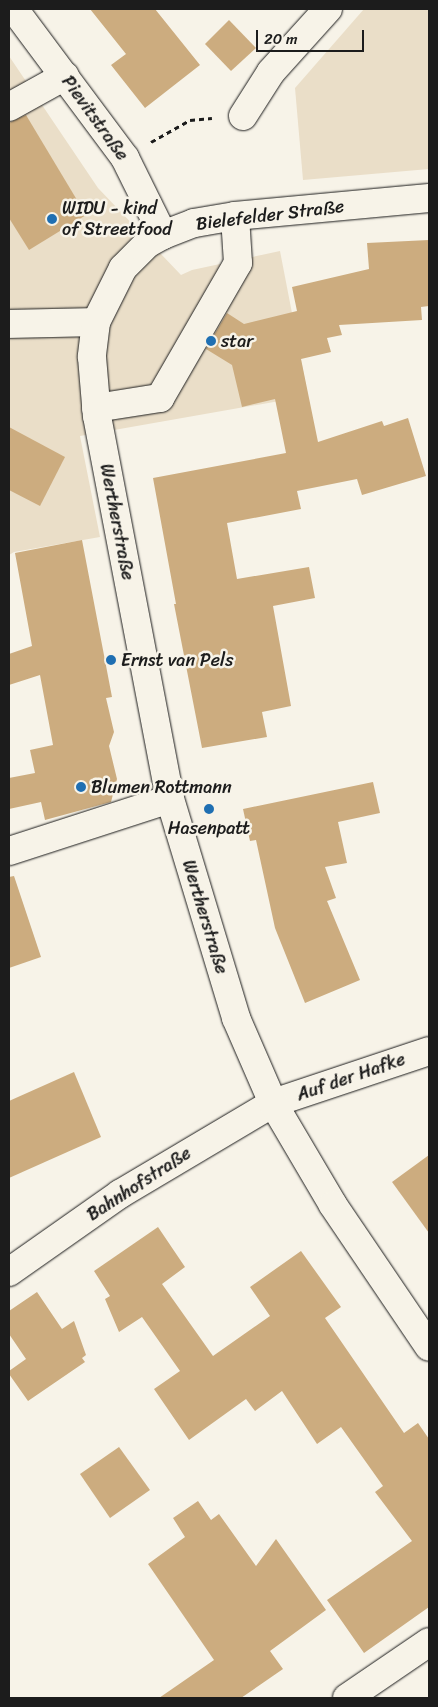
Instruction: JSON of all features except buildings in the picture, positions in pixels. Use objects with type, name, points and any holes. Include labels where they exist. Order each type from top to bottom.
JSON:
[{"type":"main road","name":"Pievitstraße","points":[[14,9],[125,158],[163,234]]},
{"type":"main road","points":[[243,116],[271,72],[328,9]]},
{"type":"main road","points":[[9,107],[65,76]]},
{"type":"main road","name":"Bielefelder Straße","points":[[96,322],[123,268],[147,244],[163,234],[194,223],[235,216],[429,198]]},
{"type":"main road","points":[[96,408],[160,398],[238,263],[235,216]]},
{"type":"main road","points":[[9,324],[96,322]]},
{"type":"main road","name":"Wertherstraße","points":[[96,322],[92,356],[96,408],[170,798],[236,1018],[273,1103],[333,1205],[429,1347]]},
{"type":"main road","points":[[9,851],[170,798]]},
{"type":"main road","name":"Auf der Hafke","points":[[273,1103],[429,1051]]},
{"type":"main road","name":"Bahnhofstraße","points":[[9,1272],[120,1194],[273,1103]]},
{"type":"main road","points":[[347,1698],[429,1642]]},
{"type":"path","points":[[125,158],[190,120],[243,116]]},
{"type":"shaded area","points":[[364,9],[429,9],[429,169],[303,180],[295,88]]},
{"type":"shaded area","points":[[9,56],[98,188],[181,275],[192,270],[280,251],[308,396],[80,436],[100,537],[14,552],[9,555]]},
{"type":"place","name":"WIDU - kind of Streetfood","points":[[52,219]]},
{"type":"place","name":"star","points":[[211,341]]},
{"type":"place","name":"Ernst van Pels","points":[[111,660]]},
{"type":"place","name":"Blumen Rottmann","points":[[81,787]]},
{"type":"place","name":"Hasenpatt","points":[[209,809]]}]
